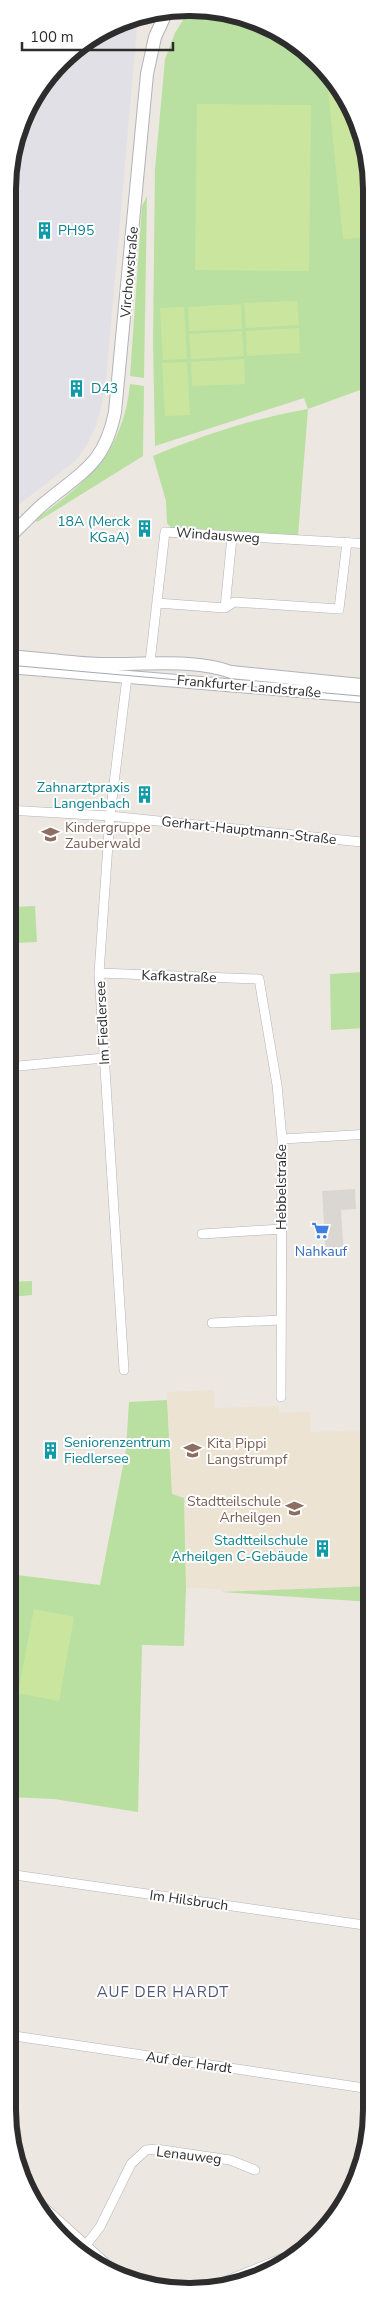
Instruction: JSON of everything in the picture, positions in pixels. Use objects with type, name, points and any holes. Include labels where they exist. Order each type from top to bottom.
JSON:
[{"type":"street","name":"Virchowstraße","points":[[17,530],[42,506],[85,472],[97,458],[112,429],[147,74],[155,37],[163,19]]},
{"type":"street","name":"Virchowstraße","points":[[17,521],[29,512],[42,506]]},
{"type":"street","name":"Windausweg","points":[[150,662],[165,532],[362,543]]},
{"type":"street","points":[[225,608],[232,537]]},
{"type":"street","points":[[157,603],[225,608],[234,602],[340,608],[347,542]]},
{"type":"street","name":"Frankfurter Landstraße","points":[[17,657],[93,664],[150,662],[219,667],[231,672],[362,685]]},
{"type":"street","points":[[127,677],[128,663]]},
{"type":"street","name":"Frankfurter Landstraße","points":[[17,668],[362,696]]},
{"type":"street","name":"Im Fiedlersee","points":[[124,1370],[99,973],[110,816],[127,677]]},
{"type":"street","name":"Gerhart-Hauptmann-Straße","points":[[17,811],[110,816],[362,842]]},
{"type":"street","name":"Kafkastraße","points":[[99,973],[259,979]]},
{"type":"street","name":"Hebbelstraße","points":[[259,979],[277,1085],[282,1139],[281,1397]]},
{"type":"street","points":[[17,1066],[104,1058]]},
{"type":"street","points":[[282,1139],[362,1135]]},
{"type":"street","points":[[202,1234],[281,1229]]},
{"type":"street","points":[[212,1323],[281,1320]]},
{"type":"street","name":"Im Hilsbruch","points":[[16,1875],[362,1925]]},
{"type":"street","name":"Auf der Hardt","points":[[16,2036],[362,2088]]},
{"type":"street","name":"Lenauweg","points":[[86,2245],[100,2227],[131,2164],[146,2150],[230,2160],[255,2170]]},
{"type":"street","points":[[50,2213],[100,2258]]},
{"type":"street","points":[[238,2276],[271,2263]]},
{"type":"shaded area","points":[[137,24],[106,380],[95,428],[87,445],[75,461],[17,506],[17,178],[20,156],[29,123],[39,103],[67,67],[93,45]]},
{"type":"shaded area","points":[[355,1189],[356,1209],[341,1210],[344,1256],[326,1257],[322,1191]]},
{"type":"shaded area","name":"Stadtteilschule Arheilgen","points":[[214,1390],[215,1408],[279,1406],[279,1413],[310,1412],[311,1432],[362,1430],[362,1586],[221,1592],[221,1589],[186,1588],[184,1498],[172,1495],[167,1392]]},
{"type":"green space","points":[[185,16],[190,16],[234,22],[256,29],[276,39],[295,52],[320,75],[340,103],[350,123],[357,145],[362,178],[362,389],[308,409],[304,398],[155,446],[153,341],[155,169],[165,59],[175,33]]},
{"type":"green space","points":[[328,89],[331,89],[340,103],[350,123],[357,145],[362,178],[362,238],[343,239]]},
{"type":"green space","points":[[197,104],[311,105],[309,271],[195,270]]},
{"type":"green space","points":[[147,196],[144,378],[130,376],[142,206]]},
{"type":"green space","points":[[297,301],[299,325],[246,328],[244,303]]},
{"type":"green space","points":[[241,304],[242,329],[189,331],[188,307]]},
{"type":"green space","points":[[184,307],[187,359],[163,360],[160,308]]},
{"type":"green space","points":[[299,328],[300,353],[247,356],[246,331]]},
{"type":"green space","points":[[242,331],[244,356],[191,359],[189,334]]},
{"type":"green space","points":[[244,359],[245,384],[192,386],[191,362]]},
{"type":"green space","points":[[187,362],[190,415],[165,416],[162,363]]},
{"type":"green space","points":[[130,384],[144,386],[143,456],[37,522],[35,520],[86,478],[111,447],[120,429]]},
{"type":"green space","points":[[308,409],[298,536],[171,528],[167,523],[166,501],[153,456],[229,428],[268,417]]},
{"type":"green space","points":[[35,906],[37,942],[17,943],[17,907]]},
{"type":"green space","points":[[362,972],[362,1028],[331,1030],[330,974]]},
{"type":"green space","points":[[32,1281],[32,1295],[16,1296],[16,1282]]},
{"type":"green space","points":[[167,1400],[172,1494],[184,1498],[186,1588],[184,1646],[142,1645],[138,1812],[54,1799],[16,1797],[16,1575],[100,1585],[126,1450],[129,1402]]},
{"type":"green space","points":[[362,1586],[362,1601],[221,1592]]},
{"type":"green space","points":[[34,1609],[74,1617],[59,1701],[18,1693]]},
{"type":"tram line","points":[[17,666],[362,696]]},
{"type":"place","name":"PH95","points":[[44,230]]},
{"type":"place","name":"D43","points":[[77,388]]},
{"type":"place","name":"18A (Merck KGaA)","points":[[144,529]]},
{"type":"place","name":"Zahnarztpraxis Langenbach","points":[[144,795]]},
{"type":"place","name":"Kindergruppe Zauberwald","points":[[51,835]]},
{"type":"place","name":"Nahkauf","points":[[321,1231]]},
{"type":"place","name":"Seniorenzentrum Fiedlersee","points":[[50,1450]]},
{"type":"place","name":"Kita Pippi Langstrumpf","points":[[193,1451]]},
{"type":"place","name":"Stadtteilschule Arheilgen","points":[[295,1509]]},
{"type":"place","name":"Stadtteilschule Arheilgen C-Gebäude","points":[[322,1548]]},
{"type":"district","name":"AUF DER HARDT","points":[[163,1992]]}]
